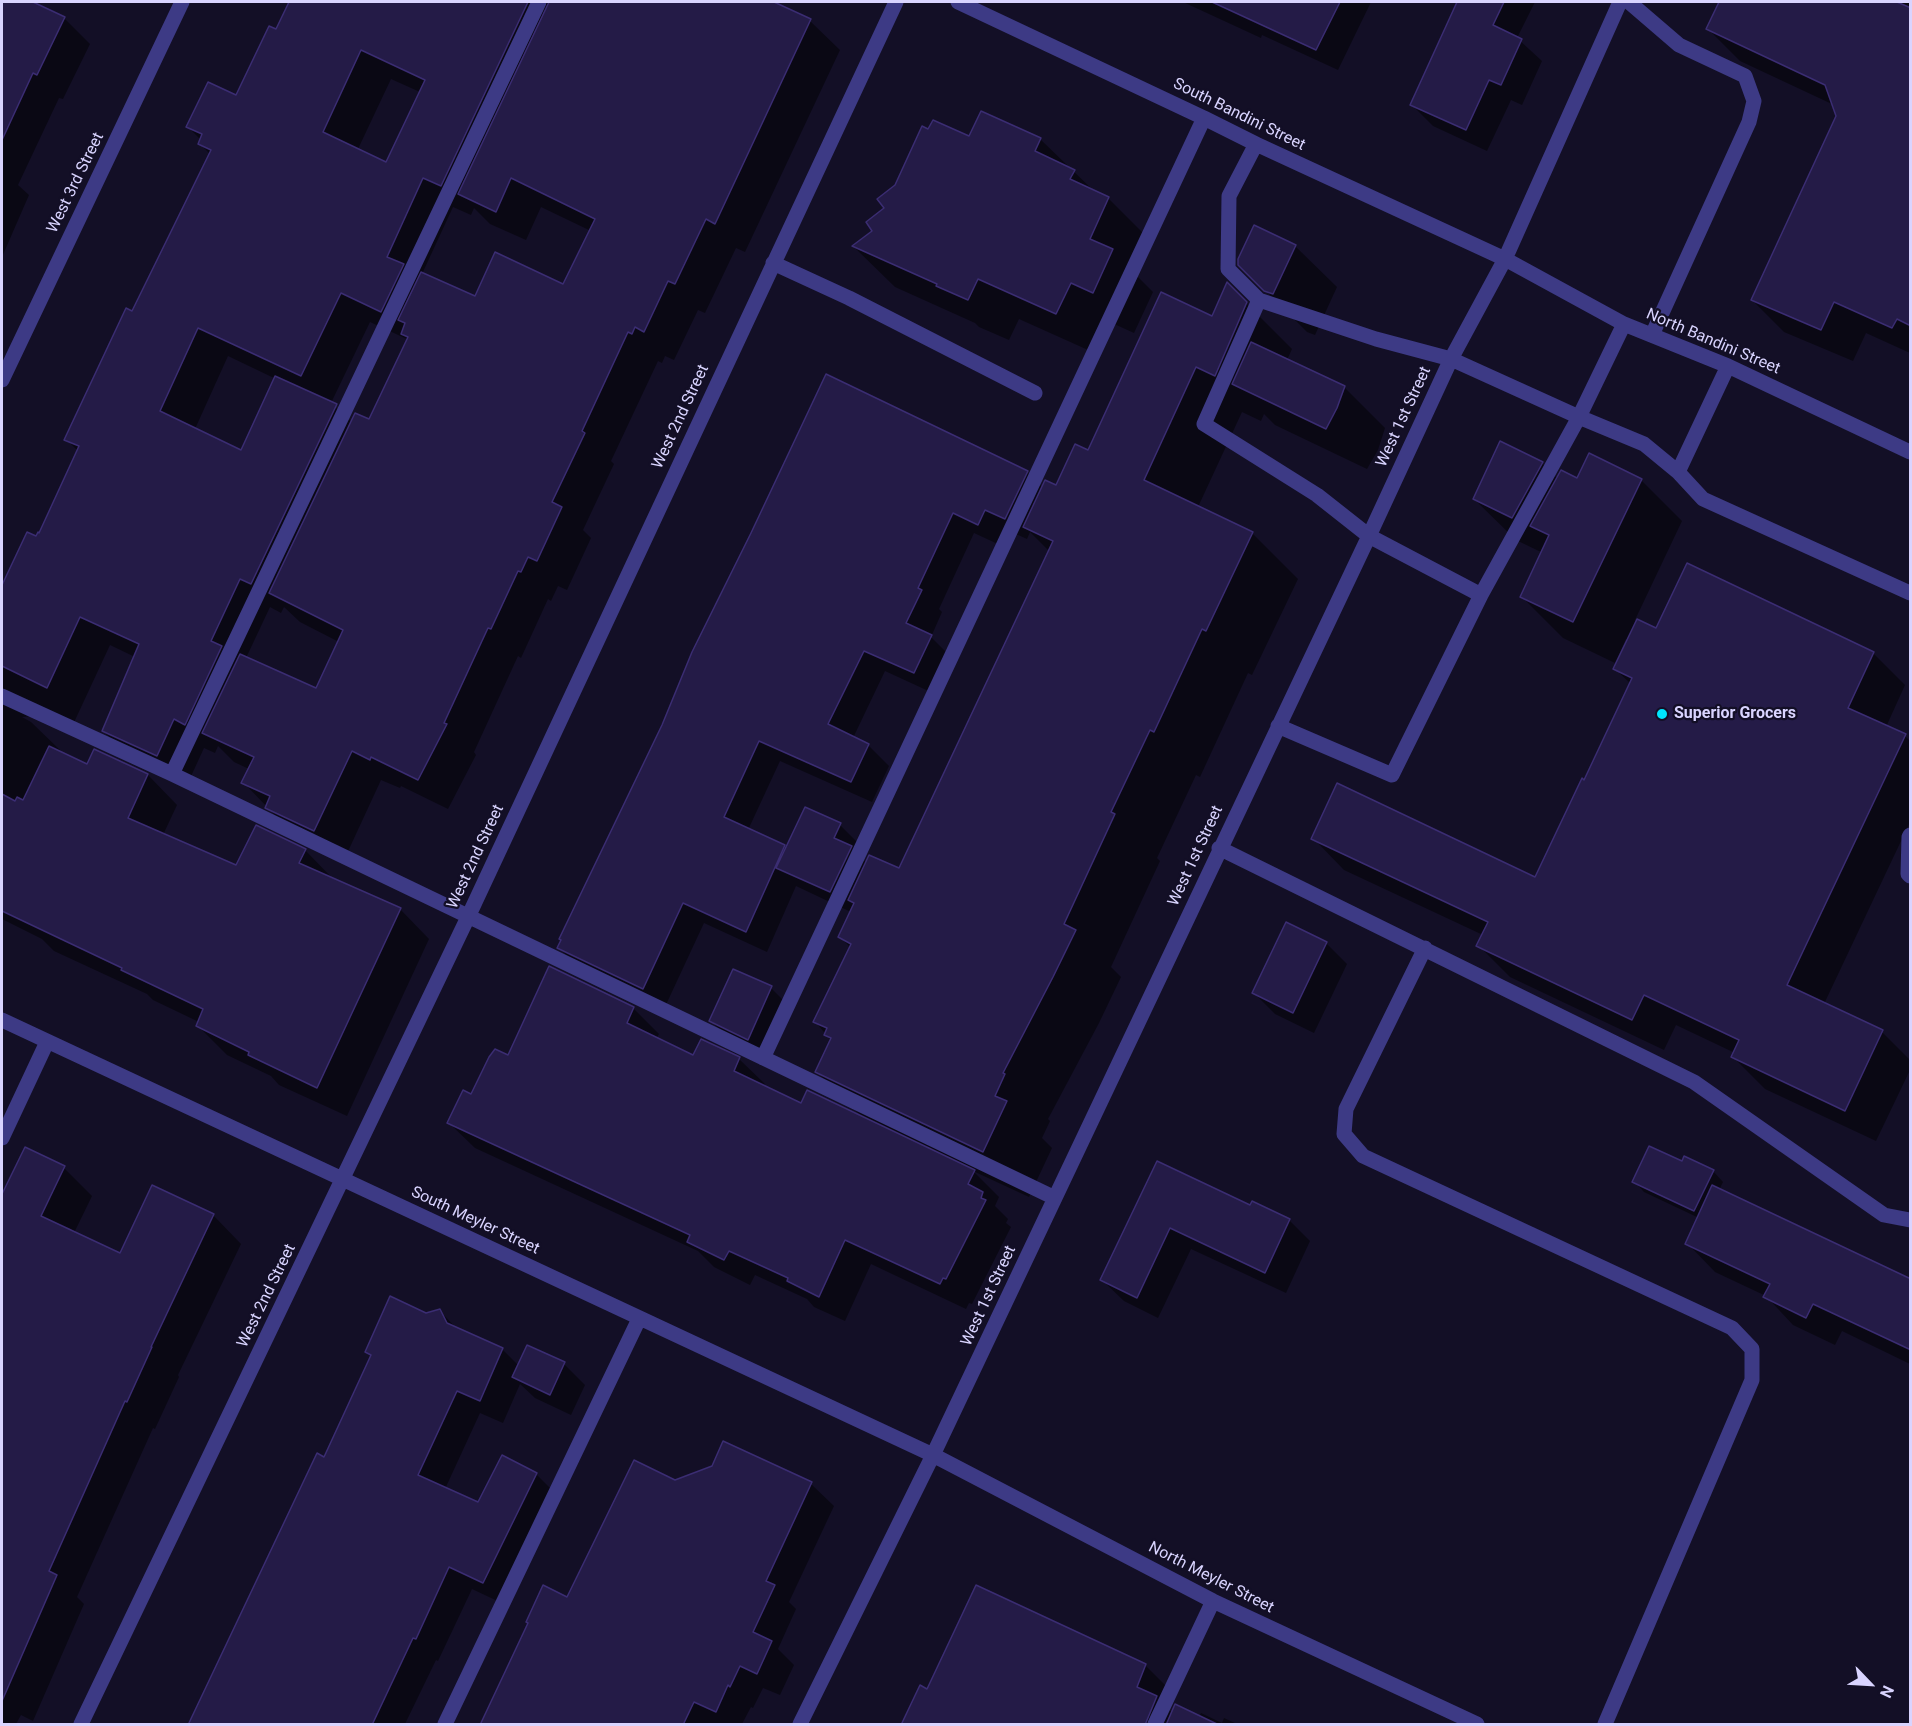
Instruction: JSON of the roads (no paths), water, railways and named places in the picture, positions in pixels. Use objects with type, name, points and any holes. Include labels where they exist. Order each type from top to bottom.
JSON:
[{"type":"street","name":"West 3rd Street","points":[[2,380],[182,2]]},
{"type":"street","points":[[172,774],[539,2]]},
{"type":"street","name":"West 2nd Street","points":[[81,1725],[469,915],[896,2]]},
{"type":"street","name":"South Bandini Street","points":[[958,2],[1256,144],[1505,259]]},
{"type":"street","name":"West 1st Street","points":[[800,1725],[933,1455],[1451,359],[1505,259],[1620,2]]},
{"type":"street","points":[[1629,2],[1679,45],[1745,76],[1754,101],[1749,122],[1652,335]]},
{"type":"street","points":[[763,1058],[1204,118]]},
{"type":"street","points":[[1256,144],[1229,196],[1228,269],[1259,300],[1376,339],[1451,359],[1644,444],[1678,472],[1703,499],[1911,593]]},
{"type":"street","name":"North Bandini Street","points":[[1505,259],[1624,324],[1728,366],[1911,452]]},
{"type":"street","points":[[773,263],[849,298],[1035,393]]},
{"type":"street","points":[[1259,300],[1204,424],[1317,495],[1369,536],[1481,595]]},
{"type":"street","points":[[1278,726],[1392,775],[1481,595],[1579,417],[1624,324]]},
{"type":"street","points":[[1678,472],[1728,366]]},
{"type":"street","points":[[2,696],[469,915],[1055,1198]]},
{"type":"street","points":[[1911,835],[1909,837],[1908,874],[1911,876]]},
{"type":"street","points":[[1219,848],[1694,1082],[1884,1215],[1911,1220]]},
{"type":"street","points":[[1425,948],[1346,1109],[1344,1134],[1363,1156],[1732,1328],[1752,1349],[1752,1380],[1605,1725]]},
{"type":"street","name":"South Meyler Street","points":[[2,1020],[933,1455]]},
{"type":"street","points":[[2,1138],[47,1042]]},
{"type":"street","points":[[445,1725],[639,1319]]},
{"type":"street","name":"North Meyler Street","points":[[933,1455],[1213,1601],[1477,1725]]},
{"type":"street","points":[[1155,1725],[1213,1601]]},
{"type":"place","name":"Superior Grocers","points":[[1662,714]]}]
